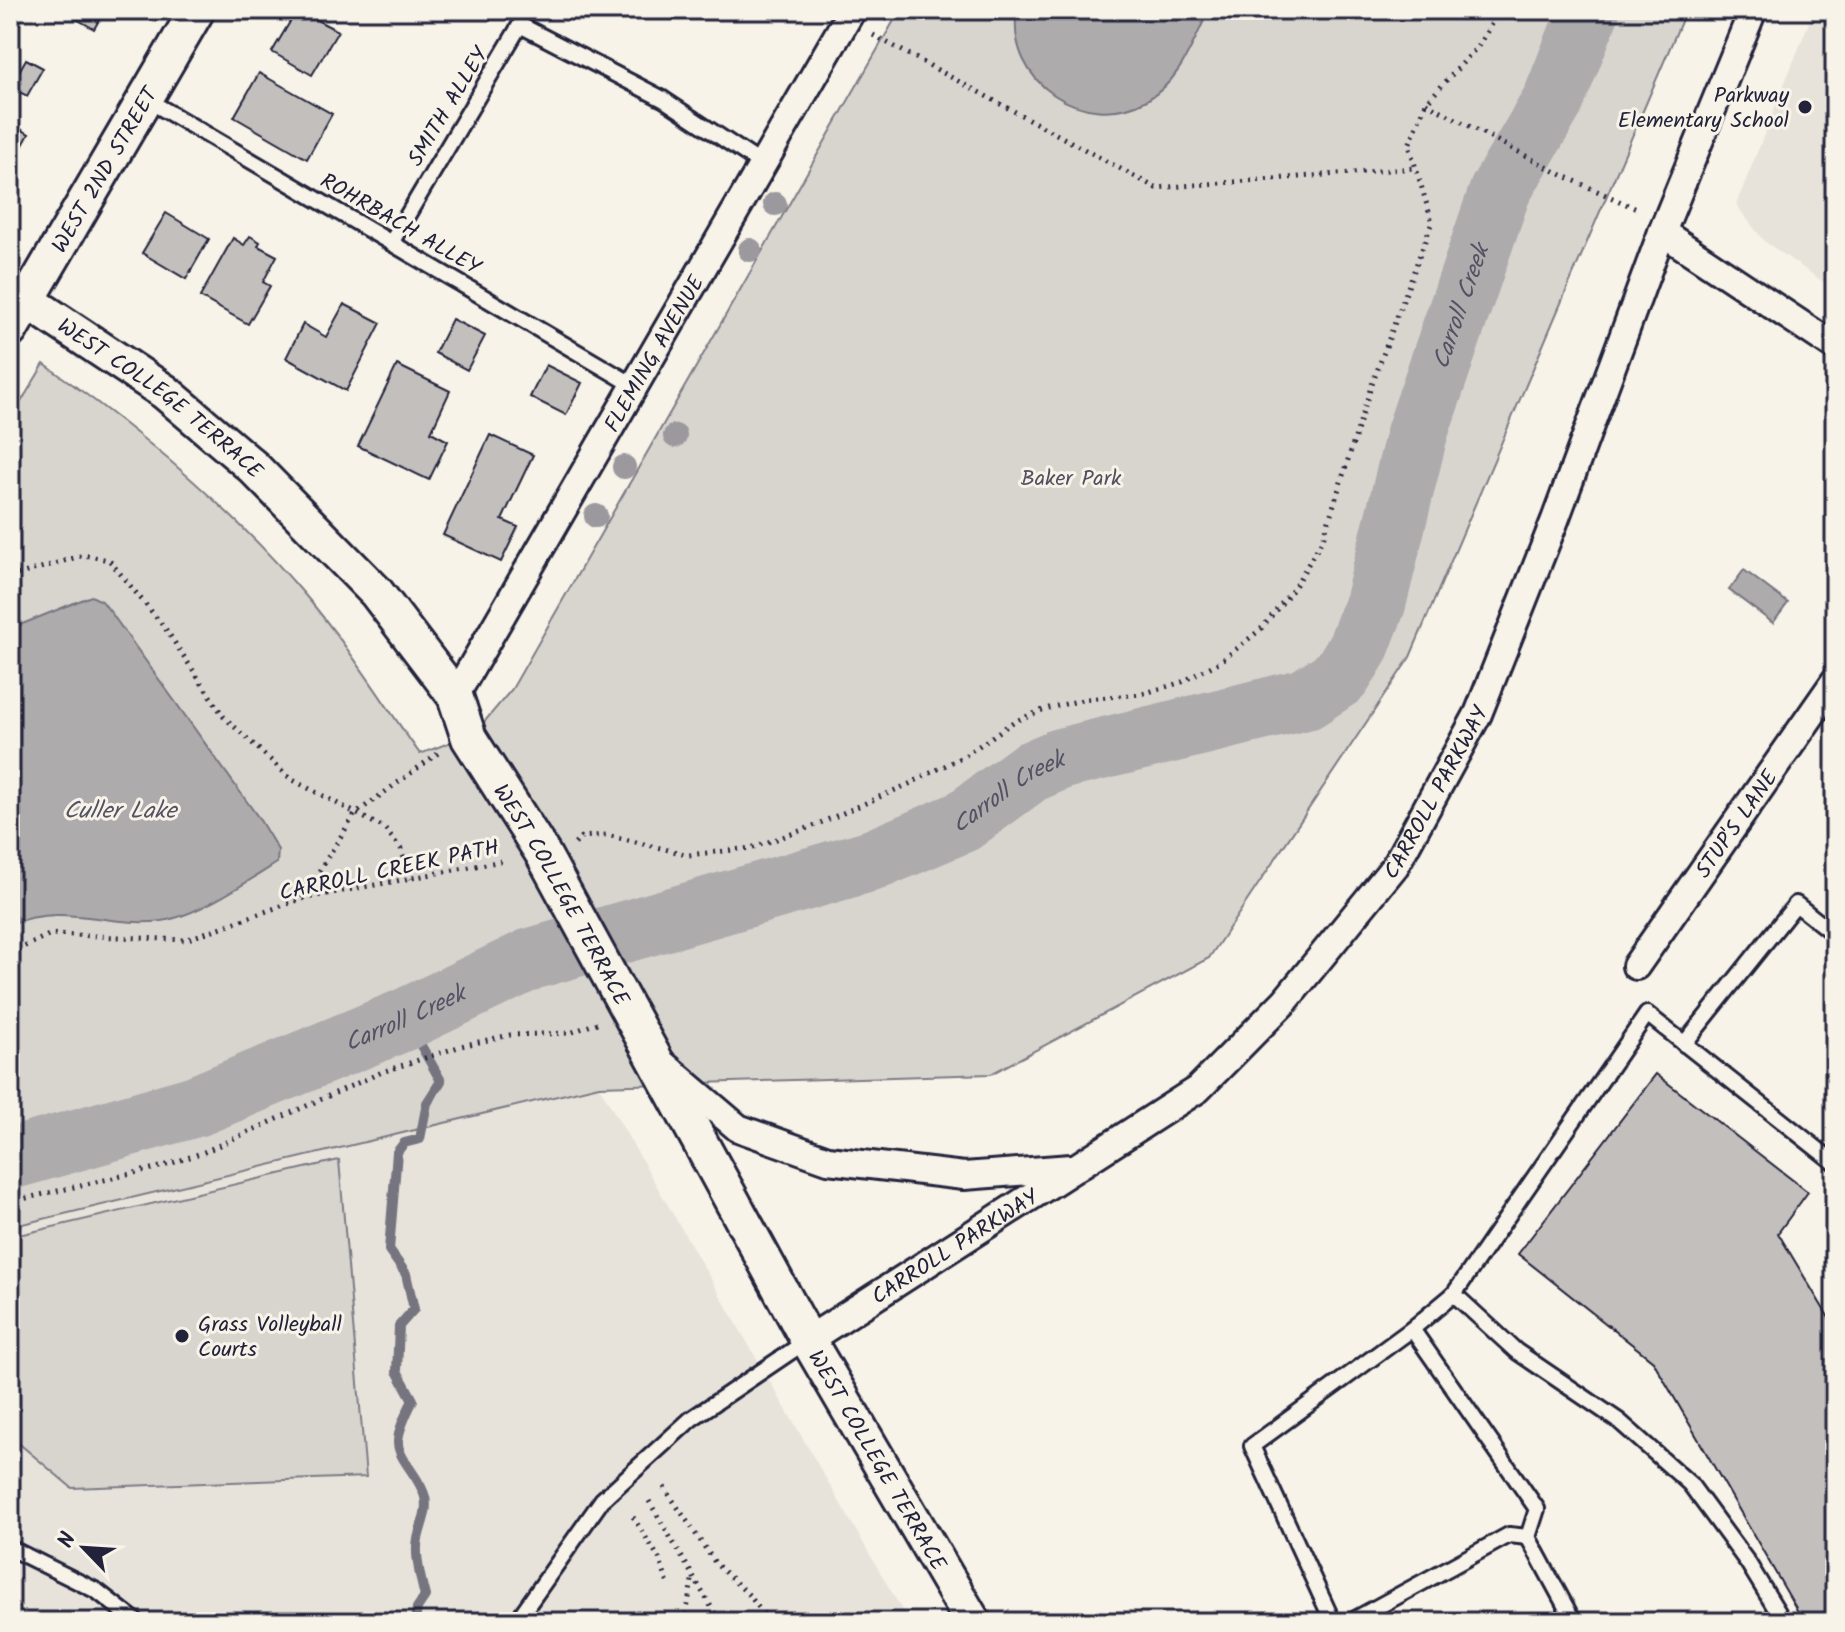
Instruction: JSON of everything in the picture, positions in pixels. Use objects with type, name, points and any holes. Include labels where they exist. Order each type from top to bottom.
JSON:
[{"type":"street","name":"WEST 2ND STREET","points":[[10,330],[19,295],[146,99],[197,10]]},
{"type":"street","name":"CARROLL PARKWAY","points":[[808,1340],[1198,1089],[1285,1001],[1395,866],[1478,714],[1555,520],[1662,232],[1753,10]]},
{"type":"street","name":"FLEMING AVENUE","points":[[455,696],[849,15]]},
{"type":"street","points":[[1662,232],[1835,347]]},
{"type":"street","name":"WEST COLLEGE TERRACE","points":[[19,295],[165,392],[253,467],[376,592],[455,696],[469,738],[543,854],[808,1340],[973,1622]]},
{"type":"street","name":"STUP'S LANE","points":[[1636,966],[1835,681]]},
{"type":"street","points":[[653,1056],[738,1128],[828,1160],[964,1176],[1075,1168]]},
{"type":"lane","name":"SMITH ALLEY","points":[[391,243],[520,25],[663,99],[763,165]]},
{"type":"lane","name":"ROHRBACH ALLEY","points":[[146,99],[635,386]]},
{"type":"lane","points":[[1684,1044],[1796,904],[1835,935]]},
{"type":"lane","points":[[1333,1622],[1252,1446],[1412,1329],[1454,1294],[1647,1014],[1835,1163]]},
{"type":"lane","points":[[1454,1294],[1516,1351],[1619,1421],[1690,1484],[1748,1563],[1784,1622]]},
{"type":"lane","points":[[1412,1329],[1537,1509],[1528,1537],[1574,1622]]},
{"type":"lane","points":[[516,1622],[602,1500],[691,1419],[808,1340]]},
{"type":"lane","points":[[1350,1622],[1509,1535],[1528,1537]]},
{"type":"lane","points":[[10,1548],[97,1591],[137,1622]]},
{"type":"path","points":[[1499,10],[1480,44],[1426,103],[1562,175],[1640,211]]},
{"type":"path","points":[[849,15],[1156,188],[1416,168]]},
{"type":"path","name":"CARROLL CREEK PATH","points":[[10,953],[51,934],[185,940],[301,899],[543,854],[573,847],[581,837],[589,835],[607,835],[689,855],[751,848],[811,827],[909,784],[966,755],[1013,722],[1035,713],[1086,699],[1142,694],[1182,682],[1221,661],[1261,629],[1294,588],[1323,539],[1370,390],[1432,222],[1409,145],[1426,103]]},
{"type":"path","points":[[10,577],[84,555],[109,560],[165,628],[224,717],[291,779],[384,828],[401,849],[411,879]]},
{"type":"path","points":[[301,899],[355,814],[441,751]]},
{"type":"path","points":[[10,1202],[164,1166],[204,1152],[382,1072],[461,1046],[510,1035],[584,1030],[622,999]]},
{"type":"path","points":[[664,1487],[716,1564],[749,1595],[770,1622]]},
{"type":"path","points":[[649,1501],[720,1622]]},
{"type":"path","points":[[633,1517],[659,1558],[669,1587]]},
{"type":"path","points":[[685,1622],[692,1579]]},
{"type":"shaded area","name":"Parkway Elementary School","points":[[1814,10],[1835,10],[1835,290],[1764,241],[1736,205]]},
{"type":"shaded area","points":[[599,1086],[909,1622],[10,1622],[10,1227]]},
{"type":"green space","name":"Baker Park","points":[[900,10],[1686,10],[1410,657],[1209,958],[991,1074],[599,1086],[10,1227],[10,420],[44,364],[149,443],[246,530],[320,614],[420,754],[475,733],[512,689]]},
{"type":"green space","name":"Grass Volleyball Courts","points":[[339,1160],[366,1477],[72,1488],[10,1436],[10,1237]]},
{"type":"water","points":[[1017,10],[1209,10],[1184,60],[1168,83],[1147,100],[1123,109],[1098,110],[1075,105],[1054,95],[1036,79],[1023,59],[1017,36]]},
{"type":"water","points":[[1744,570],[1788,603],[1773,623],[1729,590]]},
{"type":"water","name":"Culler Lake","points":[[91,596],[102,601],[112,614],[258,817],[278,850],[277,863],[206,905],[176,918],[142,922],[50,915],[10,924],[10,629]]},
{"type":"building","points":[[61,10],[105,10],[94,29]]},
{"type":"building","points":[[297,10],[338,31],[312,75],[272,52]]},
{"type":"building","points":[[26,59],[43,68],[27,96],[10,87]]},
{"type":"building","points":[[259,73],[332,114],[307,159],[234,117]]},
{"type":"building","points":[[10,123],[29,134],[10,169]]},
{"type":"building","points":[[166,213],[209,239],[186,279],[142,253]]},
{"type":"building","points":[[250,236],[260,242],[258,246],[277,256],[263,282],[270,286],[248,324],[200,297],[233,238],[244,245]]},
{"type":"building","points":[[344,304],[381,323],[346,391],[286,358],[303,324],[326,337]]},
{"type":"building","points":[[452,319],[485,336],[467,370],[435,353]]},
{"type":"building","points":[[397,365],[450,391],[431,432],[448,441],[429,480],[358,446]]},
{"type":"building","points":[[546,365],[582,383],[566,415],[530,397]]},
{"type":"building","points":[[490,435],[533,455],[502,520],[518,527],[501,562],[443,535]]},
{"type":"building","points":[[1656,1074],[1808,1192],[1778,1233],[1835,1328],[1835,1622],[1804,1622],[1653,1361],[1518,1254]]},
{"type":"waterway","name":"Carroll Creek","points":[[10,1159],[196,1106],[406,1019],[531,959],[873,860],[962,822],[1030,772],[1060,759],[1306,699],[1341,676],[1358,648],[1375,604],[1417,433],[1500,191],[1553,101],[1589,10]]},
{"type":"waterway","points":[[406,1019],[441,1081],[427,1103],[420,1139],[404,1143],[397,1152],[389,1250],[406,1274],[414,1309],[399,1326],[397,1371],[413,1400],[400,1431],[399,1448],[419,1482],[426,1503],[417,1552],[425,1596],[417,1608],[415,1622]]},
{"type":"place","name":"Parkway Elementary School","points":[[1805,107]]},
{"type":"place","name":"Grass Volleyball Courts","points":[[182,1336]]}]
